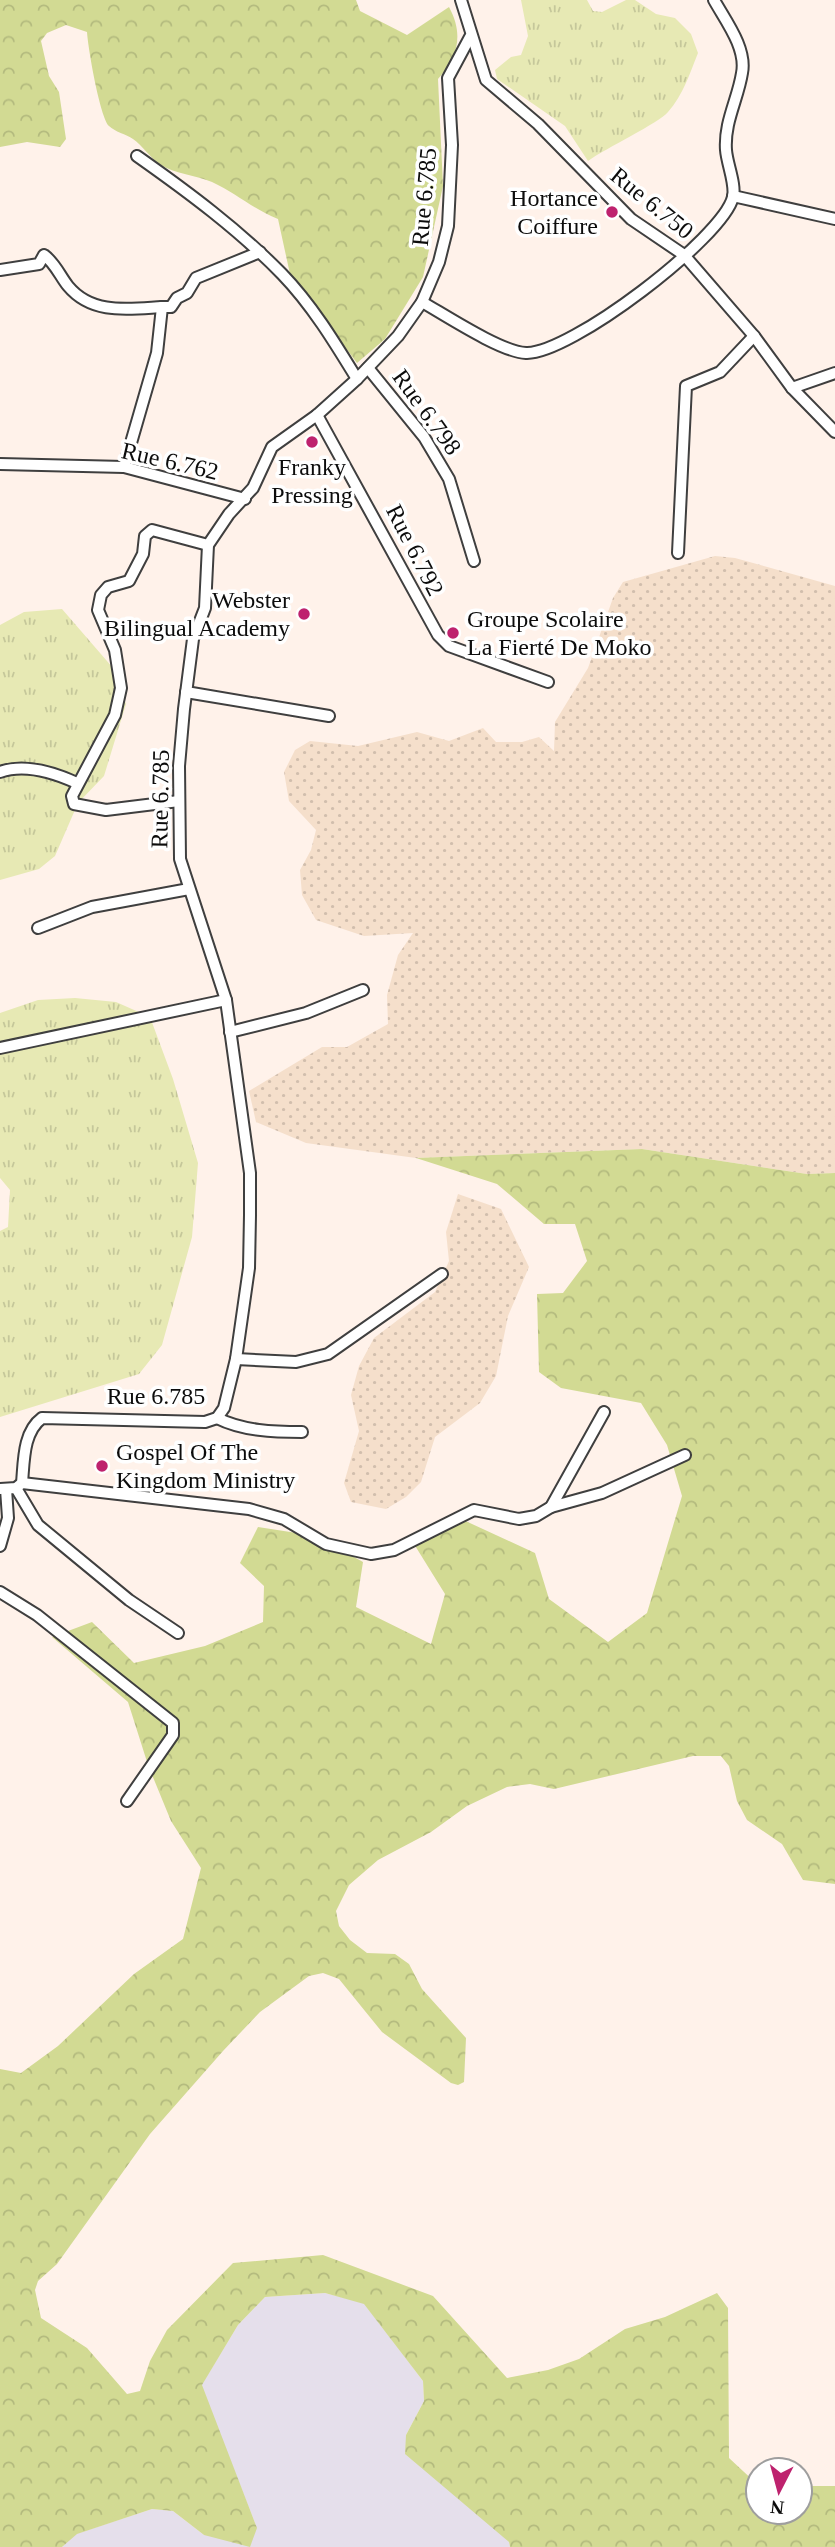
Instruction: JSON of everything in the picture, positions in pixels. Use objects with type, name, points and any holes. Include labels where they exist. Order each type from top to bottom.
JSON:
[{"type":"street","name":"Rue 6.750","points":[[461,0],[470,37],[486,80],[538,124],[631,219],[684,255],[754,336],[792,388],[835,432]]},
{"type":"street","points":[[422,302],[502,345],[531,353],[606,319],[684,255],[721,218],[733,196],[726,149],[727,122],[743,71],[739,46],[714,0]]},
{"type":"street","name":"Rue 6.785","points":[[11,1487],[33,1425],[42,1418],[205,1422],[217,1418],[223,1408],[236,1359],[249,1268],[250,1173],[226,1000],[180,859],[179,801],[186,692],[193,639],[205,608],[208,545],[229,513],[245,499],[272,447],[317,415],[357,379],[398,336],[422,302],[439,262],[448,226],[452,145],[448,78],[470,37]]},
{"type":"street","points":[[137,156],[197,199],[284,276],[326,328],[357,379]]},
{"type":"street","points":[[733,196],[835,219]]},
{"type":"street","points":[[0,270],[39,264],[44,255],[73,292],[92,305],[126,309],[171,307],[177,298],[187,293],[196,278],[260,253]]},
{"type":"street","points":[[124,467],[157,353],[162,307]]},
{"type":"street","points":[[678,553],[686,386],[720,372],[754,336]]},
{"type":"street","name":"Rue 6.798","points":[[368,368],[424,438],[449,479],[474,561]]},
{"type":"street","points":[[792,388],[835,373]]},
{"type":"street","name":"Rue 6.792","points":[[317,415],[438,635],[449,646],[548,682]]},
{"type":"street","name":"Rue 6.762","points":[[0,464],[124,467],[245,499]]},
{"type":"street","points":[[179,801],[106,810],[74,804],[72,796],[115,715],[121,688],[115,650],[98,610],[101,595],[108,587],[129,581],[143,554],[145,536],[152,530],[208,545]]},
{"type":"street","points":[[186,692],[329,716]]},
{"type":"street","points":[[0,772],[28,768],[57,774],[77,783]]},
{"type":"street","points":[[38,928],[92,907],[190,889]]},
{"type":"street","points":[[230,1032],[306,1013],[363,990]]},
{"type":"street","points":[[0,1048],[226,1000]]},
{"type":"street","points":[[236,1359],[296,1362],[328,1354],[442,1274]]},
{"type":"street","points":[[551,1507],[604,1412]]},
{"type":"street","points":[[217,1418],[275,1432],[302,1432]]},
{"type":"street","points":[[11,1487],[249,1508],[284,1519],[326,1544],[371,1554],[394,1550],[474,1510],[519,1519],[536,1516],[551,1507],[602,1493],[685,1455]]},
{"type":"street","points":[[0,1546],[8,1518],[11,1487]]},
{"type":"street","points":[[11,1487],[38,1525],[129,1600],[178,1633]]},
{"type":"street","points":[[0,1592],[37,1615],[173,1723],[173,1735],[127,1801]]},
{"type":"shaded area","points":[[715,556],[735,558],[835,586],[835,1173],[807,1174],[642,1149],[416,1158],[306,1143],[256,1122],[249,1091],[322,1047],[347,1047],[388,1024],[387,995],[398,955],[413,933],[364,936],[316,920],[302,895],[300,870],[311,850],[316,830],[289,801],[284,772],[295,750],[310,741],[358,746],[417,732],[449,741],[483,728],[496,742],[522,742],[539,737],[554,751],[555,722],[588,668],[613,598],[623,582]]},
{"type":"shaded area","points":[[458,1194],[501,1209],[529,1267],[508,1316],[496,1376],[480,1403],[435,1437],[421,1482],[406,1497],[386,1509],[351,1502],[344,1483],[359,1431],[351,1395],[359,1366],[374,1338],[435,1292],[449,1261],[446,1232]]},
{"type":"shaded area","points":[[325,2293],[364,2303],[423,2381],[424,2401],[406,2435],[509,2542],[510,2547],[62,2547],[76,2534],[152,2509],[173,2511],[204,2535],[257,2528],[201,2386],[238,2325],[265,2297]]},
{"type":"green space","points":[[0,0],[356,0],[360,11],[407,35],[449,7],[454,17],[457,45],[450,62],[438,79],[443,186],[423,277],[385,339],[357,363],[290,274],[278,219],[212,182],[161,165],[133,139],[109,126],[98,97],[87,32],[66,25],[47,33],[41,41],[49,76],[59,92],[66,139],[60,147],[27,142],[0,147]]},
{"type":"green space","points":[[521,0],[587,0],[593,11],[602,12],[626,0],[635,0],[656,14],[675,18],[691,34],[698,53],[686,84],[663,117],[588,161],[565,126],[497,79],[495,70],[511,57],[521,55],[528,36]]},
{"type":"green space","points":[[62,609],[113,668],[126,704],[104,776],[78,803],[55,856],[39,869],[0,880],[0,625],[24,612]]},
{"type":"green space","points":[[75,998],[116,1002],[150,1017],[173,1079],[198,1163],[192,1237],[162,1345],[139,1374],[0,1417],[0,1231],[8,1227],[10,1190],[0,1178],[0,1013],[38,1000]]},
{"type":"green space","points":[[642,1149],[807,1174],[835,1173],[835,1884],[803,1880],[782,1844],[747,1820],[737,1801],[729,1766],[721,1756],[693,1756],[554,1789],[530,1784],[507,1787],[467,1806],[431,1832],[378,1860],[349,1885],[336,1911],[339,1926],[350,1940],[367,1953],[395,1954],[409,1964],[422,1989],[466,2038],[464,2082],[458,2085],[451,2083],[382,2032],[339,1979],[323,1973],[309,1976],[260,2012],[150,2134],[57,2264],[38,2281],[35,2290],[41,2318],[87,2348],[127,2394],[140,2391],[150,2361],[167,2330],[233,2263],[323,2255],[433,2296],[507,2378],[548,2370],[579,2359],[625,2329],[665,2317],[717,2293],[728,2308],[729,2458],[744,2472],[744,2526],[814,2526],[814,2486],[835,2486],[835,2547],[510,2547],[509,2542],[405,2454],[406,2435],[424,2401],[423,2381],[364,2304],[325,2293],[265,2297],[238,2325],[202,2385],[257,2528],[250,2547],[204,2535],[173,2511],[152,2509],[77,2534],[62,2547],[0,2547],[0,2069],[21,2073],[58,2046],[134,1974],[183,1939],[201,1868],[171,1821],[148,1765],[128,1702],[52,1637],[92,1622],[134,1663],[205,1646],[263,1622],[264,1586],[240,1563],[258,1527],[316,1536],[363,1562],[356,1607],[431,1644],[445,1594],[409,1536],[459,1518],[535,1553],[549,1599],[608,1642],[647,1613],[682,1496],[667,1445],[641,1403],[561,1388],[539,1372],[537,1294],[563,1293],[587,1261],[575,1224],[544,1224],[497,1184],[416,1158]]},
{"type":"place","name":"Hortance Coiffure","points":[[612,212]]},
{"type":"place","name":"Franky Pressing","points":[[312,442]]},
{"type":"place","name":"Webster Bilingual Academy","points":[[304,614]]},
{"type":"place","name":"Groupe Scolaire La Fierté De Moko","points":[[453,633]]},
{"type":"place","name":"Gospel Of The Kingdom Ministry","points":[[102,1466]]}]
